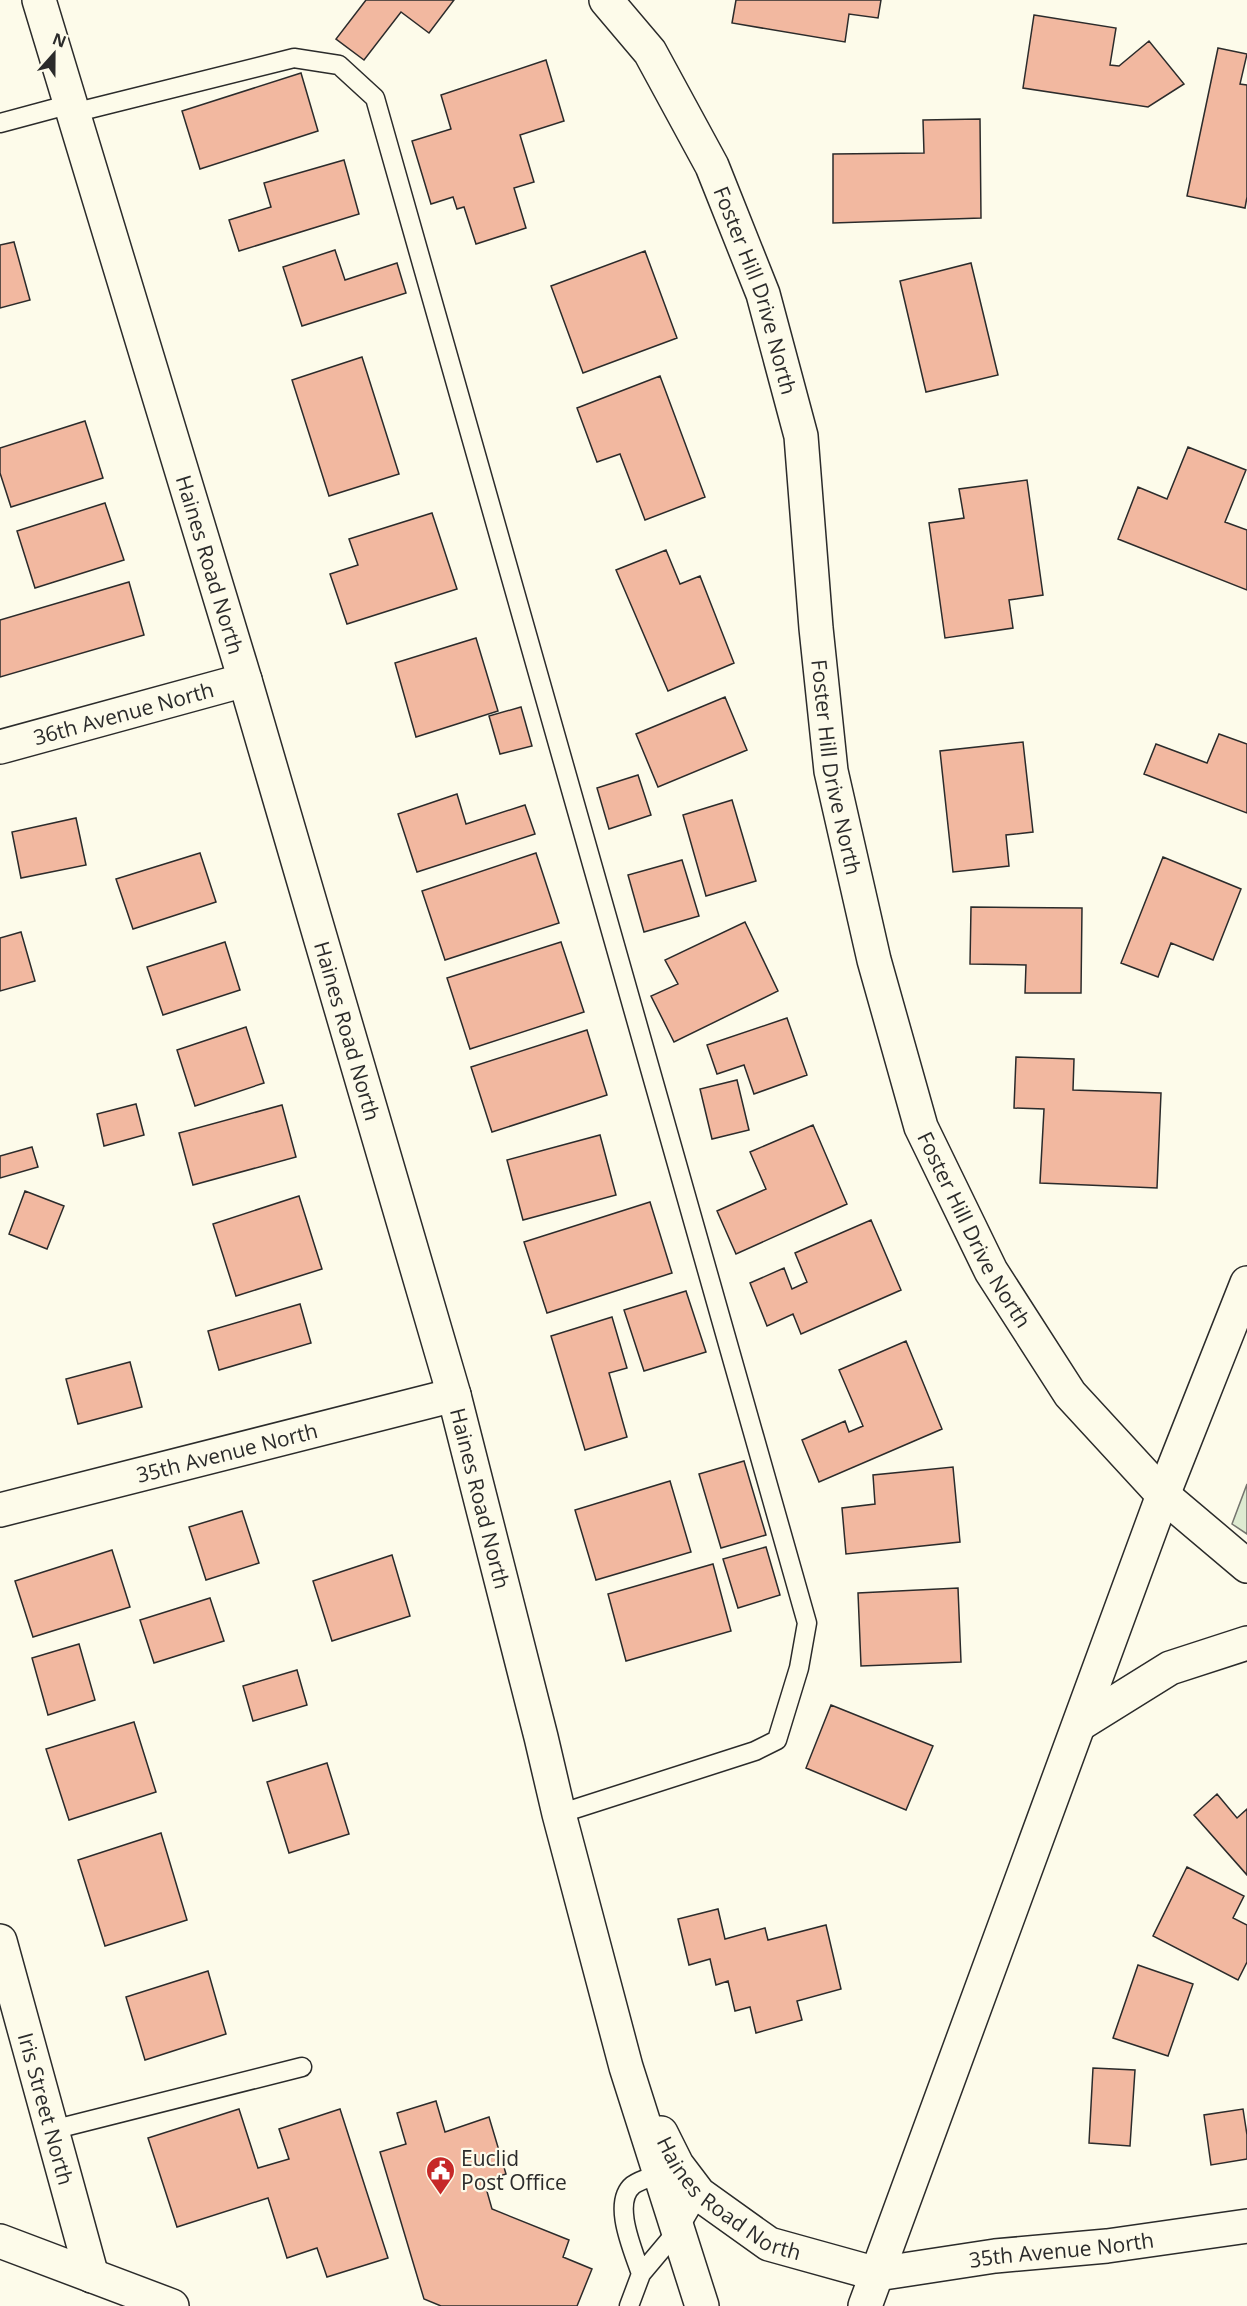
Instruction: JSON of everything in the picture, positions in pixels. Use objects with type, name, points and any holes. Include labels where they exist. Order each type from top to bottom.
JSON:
[{"type":"street","name":"Haines Road North","points":[[39,0],[245,680],[454,1395],[559,1814],[626,2067],[702,2306]]},
{"type":"street","name":"Foster Hill Drive North","points":[[606,0],[650,52],[712,166],[763,294],[801,436],[816,628],[831,771],[874,960],[921,1127],[991,1271],[1070,1394],[1163,1495]]},
{"type":"street","name":"36th Avenue North","points":[[0,747],[245,680]]},
{"type":"street","points":[[865,2306],[1163,1495],[1247,1283]]},
{"type":"street","name":"35th Avenue North","points":[[0,1510],[454,1395]]},
{"type":"street","points":[[1163,1495],[1247,1566]]},
{"type":"street","points":[[1080,1724],[1170,1668],[1247,1642]]},
{"type":"street","name":"Iris Street North","points":[[0,1941],[92,2276]]},
{"type":"street","name":"Haines Road North","points":[[626,2067],[677,2164],[699,2194],[769,2244],[877,2274]]},
{"type":"street","name":"35th Avenue North","points":[[877,2274],[995,2256],[1107,2246],[1247,2226]]},
{"type":"street","points":[[0,2241],[172,2306]]},
{"type":"lane","points":[[0,123],[72,109],[294,58],[339,65],[375,98],[807,1623],[799,1668],[777,1740],[755,1751],[559,1814]]},
{"type":"lane","points":[[52,2130],[302,2067]]},
{"type":"lane","points":[[641,2274],[622,2213],[632,2186],[659,2174]]},
{"type":"lane","points":[[629,2306],[641,2274],[678,2230],[699,2194]]},
{"type":"green space","points":[[1247,1484],[1247,1534],[1232,1524]]},
{"type":"building","points":[[366,0],[454,0],[429,33],[401,12],[364,60],[336,39]]},
{"type":"building","points":[[736,0],[881,0],[878,18],[849,14],[845,42],[732,23]]},
{"type":"building","points":[[1034,15],[1116,28],[1110,65],[1119,66],[1149,41],[1184,84],[1148,107],[1023,88]]},
{"type":"building","points":[[1218,48],[1247,54],[1240,84],[1247,85],[1247,197],[1245,208],[1187,196]]},
{"type":"building","points":[[546,60],[564,121],[520,135],[534,182],[514,188],[526,228],[476,244],[464,207],[457,209],[453,197],[431,204],[412,141],[451,129],[441,95]]},
{"type":"building","points":[[301,73],[318,131],[200,169],[182,111]]},
{"type":"building","points":[[980,119],[981,218],[833,223],[833,154],[924,153],[923,120]]},
{"type":"building","points":[[344,160],[359,214],[239,251],[229,220],[271,207],[264,183]]},
{"type":"building","points":[[14,242],[30,300],[0,308],[0,245]]},
{"type":"building","points":[[335,250],[345,280],[397,263],[406,293],[302,326],[283,267]]},
{"type":"building","points":[[645,251],[677,338],[583,373],[551,286]]},
{"type":"building","points":[[971,263],[998,375],[926,392],[900,281]]},
{"type":"building","points":[[362,357],[399,474],[329,496],[292,380]]},
{"type":"building","points":[[660,376],[705,497],[645,520],[620,454],[597,462],[577,408]]},
{"type":"building","points":[[85,421],[103,478],[11,507],[0,473],[0,448]]},
{"type":"building","points":[[1188,447],[1246,470],[1225,522],[1247,530],[1247,590],[1118,539],[1138,487],[1167,499]]},
{"type":"building","points":[[1027,480],[1043,595],[1009,600],[1013,628],[945,638],[929,523],[964,518],[959,489]]},
{"type":"building","points":[[105,503],[124,560],[35,588],[17,531]]},
{"type":"building","points":[[432,513],[457,589],[347,624],[330,574],[358,565],[349,539]]},
{"type":"building","points":[[666,550],[680,584],[700,576],[734,663],[668,691],[616,570]]},
{"type":"building","points":[[129,582],[144,635],[0,677],[0,620]]},
{"type":"building","points":[[476,638],[498,711],[416,737],[395,663]]},
{"type":"building","points":[[725,697],[747,750],[658,787],[636,734]]},
{"type":"building","points":[[521,707],[532,746],[500,754],[489,716]]},
{"type":"building","points":[[1219,734],[1247,744],[1247,813],[1144,774],[1156,744],[1207,763]]},
{"type":"building","points":[[1023,742],[1033,832],[1006,835],[1009,866],[953,872],[940,751]]},
{"type":"building","points":[[638,775],[651,815],[609,829],[597,788]]},
{"type":"building","points":[[457,794],[466,824],[525,805],[535,834],[417,872],[398,814]]},
{"type":"building","points":[[732,800],[756,881],[706,896],[683,815]]},
{"type":"building","points":[[76,818],[86,865],[21,878],[12,832]]},
{"type":"building","points":[[200,853],[216,902],[133,929],[116,879]]},
{"type":"building","points":[[536,853],[559,923],[445,960],[422,891]]},
{"type":"building","points":[[1163,857],[1241,889],[1213,960],[1171,943],[1158,977],[1121,963]]},
{"type":"building","points":[[682,860],[699,916],[644,932],[628,875]]},
{"type":"building","points":[[971,907],[1082,908],[1081,993],[1025,993],[1026,965],[970,964]]},
{"type":"building","points":[[745,922],[778,991],[674,1042],[651,996],[678,984],[665,960]]},
{"type":"building","points":[[21,932],[35,981],[0,991],[0,938]]},
{"type":"building","points":[[225,942],[240,990],[163,1015],[147,967]]},
{"type":"building","points":[[561,942],[584,1012],[470,1049],[447,978]]},
{"type":"building","points":[[787,1018],[807,1075],[754,1094],[744,1065],[717,1074],[707,1045]]},
{"type":"building","points":[[246,1027],[264,1083],[195,1106],[177,1050]]},
{"type":"building","points":[[587,1030],[607,1095],[492,1132],[471,1067]]},
{"type":"building","points":[[1016,1057],[1074,1059],[1073,1090],[1161,1093],[1157,1188],[1040,1183],[1044,1109],[1014,1108]]},
{"type":"building","points":[[737,1080],[749,1130],[712,1139],[700,1089]]},
{"type":"building","points":[[136,1104],[144,1135],[104,1146],[97,1114]]},
{"type":"building","points":[[282,1105],[296,1157],[193,1185],[179,1133]]},
{"type":"building","points":[[813,1125],[847,1204],[736,1254],[717,1211],[766,1189],[750,1152]]},
{"type":"building","points":[[600,1135],[616,1195],[523,1220],[507,1160]]},
{"type":"building","points":[[32,1147],[38,1167],[0,1178],[0,1156]]},
{"type":"building","points":[[25,1191],[64,1206],[47,1249],[9,1234]]},
{"type":"building","points":[[299,1196],[322,1269],[236,1296],[213,1224]]},
{"type":"building","points":[[650,1202],[672,1273],[547,1313],[524,1242]]},
{"type":"building","points":[[871,1220],[901,1290],[801,1334],[793,1314],[767,1326],[750,1283],[784,1268],[792,1289],[807,1282],[795,1253]]},
{"type":"building","points":[[686,1291],[706,1352],[644,1371],[624,1310]]},
{"type":"building","points":[[300,1304],[311,1343],[219,1370],[208,1331]]},
{"type":"building","points":[[612,1317],[627,1368],[609,1373],[627,1437],[585,1450],[551,1336]]},
{"type":"building","points":[[906,1341],[942,1429],[819,1482],[802,1440],[845,1421],[849,1432],[863,1426],[839,1370]]},
{"type":"building","points":[[130,1362],[142,1407],[78,1424],[66,1379]]},
{"type":"building","points":[[744,1461],[766,1535],[721,1548],[699,1474]]},
{"type":"building","points":[[953,1467],[960,1542],[846,1554],[842,1508],[875,1504],[873,1475]]},
{"type":"building","points":[[670,1481],[691,1552],[596,1580],[575,1510]]},
{"type":"building","points":[[242,1511],[259,1563],[206,1580],[189,1527]]},
{"type":"building","points":[[766,1547],[780,1595],[738,1608],[723,1559]]},
{"type":"building","points":[[112,1550],[130,1607],[33,1637],[15,1581]]},
{"type":"building","points":[[392,1555],[410,1616],[332,1641],[313,1581]]},
{"type":"building","points":[[713,1564],[731,1631],[626,1661],[608,1594]]},
{"type":"building","points":[[958,1588],[961,1662],[861,1666],[858,1593]]},
{"type":"building","points":[[210,1598],[224,1641],[154,1663],[140,1620]]},
{"type":"building","points":[[79,1644],[95,1700],[48,1715],[32,1658]]},
{"type":"building","points":[[297,1670],[307,1705],[253,1721],[243,1686]]},
{"type":"building","points":[[831,1705],[933,1746],[906,1810],[806,1768]]},
{"type":"building","points":[[134,1722],[156,1792],[69,1820],[46,1749]]},
{"type":"building","points":[[327,1763],[349,1834],[289,1853],[267,1782]]},
{"type":"building","points":[[1217,1794],[1237,1818],[1247,1809],[1247,1875],[1194,1815]]},
{"type":"building","points":[[161,1833],[187,1920],[105,1946],[78,1860]]},
{"type":"building","points":[[1187,1867],[1244,1896],[1233,1918],[1247,1925],[1247,1962],[1238,1980],[1153,1936]]},
{"type":"building","points":[[718,1909],[725,1939],[765,1928],[768,1940],[826,1925],[841,1989],[797,2001],[802,2020],[756,2033],[750,2007],[735,2011],[728,1981],[716,1985],[710,1959],[689,1965],[678,1919]]},
{"type":"building","points":[[1138,1965],[1193,1984],[1168,2056],[1113,2038]]},
{"type":"building","points":[[208,1971],[226,2034],[145,2060],[126,1997]]},
{"type":"building","points":[[1093,2068],[1135,2070],[1130,2146],[1089,2143]]},
{"type":"building","name":"Euclid Post Office","points":[[436,2101],[445,2132],[489,2117],[506,2174],[484,2181],[492,2209],[569,2240],[563,2257],[592,2269],[577,2306],[441,2306],[424,2299],[380,2152],[406,2144],[397,2113]]},
{"type":"building","points":[[239,2109],[258,2168],[289,2159],[279,2129],[340,2109],[388,2258],[327,2277],[317,2248],[287,2258],[268,2198],[177,2227],[148,2138]]},
{"type":"building","points":[[1243,2109],[1247,2135],[1247,2159],[1211,2165],[1204,2115]]},
{"type":"place","name":"Euclid Post Office","points":[[440,2196]]}]
